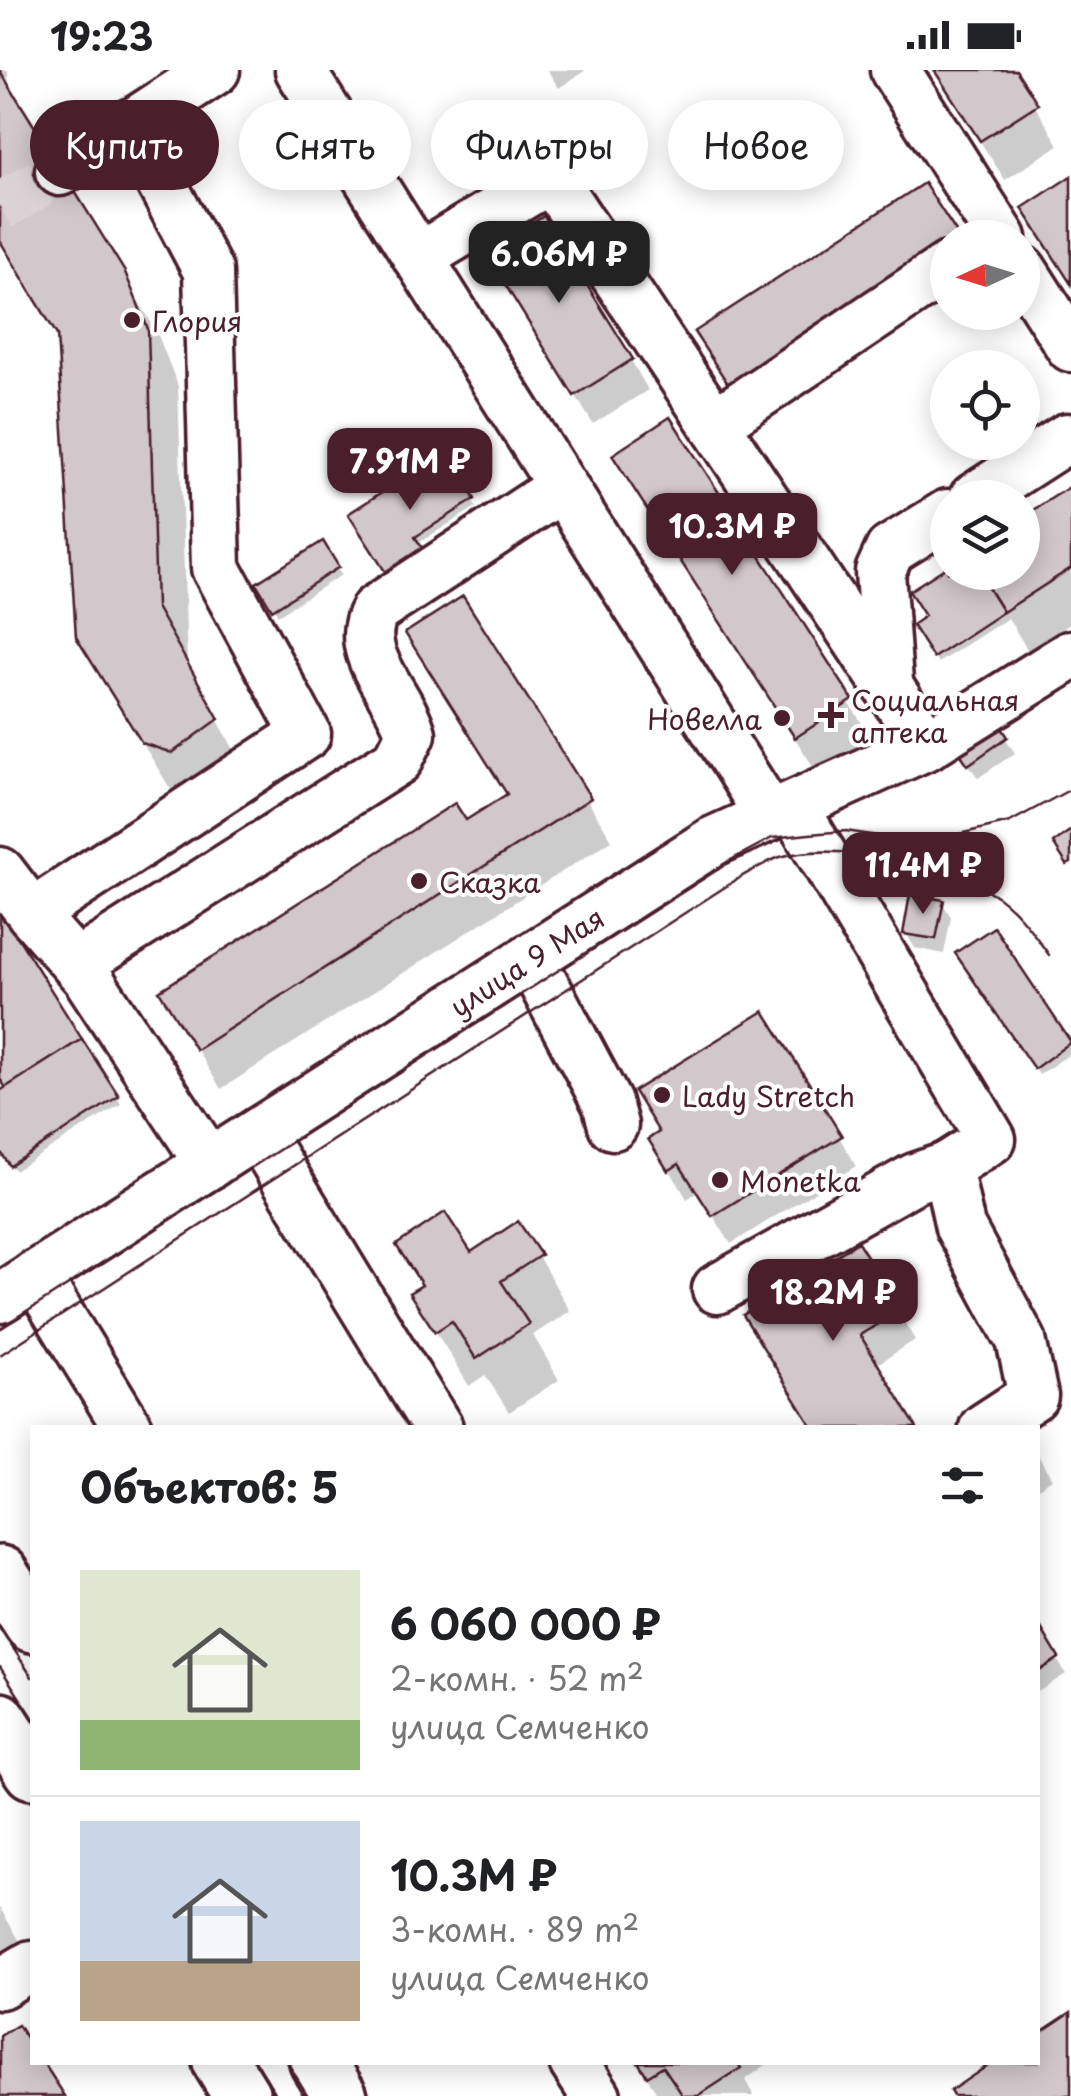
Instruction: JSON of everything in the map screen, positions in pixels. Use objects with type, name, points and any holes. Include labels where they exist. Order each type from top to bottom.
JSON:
[{"type":"main road","points":[[0,1574],[30,1621]]},
{"type":"main road","points":[[0,1721],[30,1769]]},
{"type":"main road","points":[[223,2065],[242,2096]]},
{"type":"main road","points":[[320,2065],[339,2096]]},
{"type":"street","points":[[168,100],[215,70]]},
{"type":"street","points":[[300,70],[562,488],[782,812],[990,1139],[948,1168],[914,1178],[717,1289]]},
{"type":"street","points":[[895,70],[988,220]]},
{"type":"street","points":[[418,258],[551,178],[927,744]]},
{"type":"street","points":[[32,914],[306,734],[216,568],[208,270],[165,190]]},
{"type":"street","points":[[714,424],[930,279]]},
{"type":"street","points":[[1040,300],[1071,346]]},
{"type":"street","points":[[1002,480],[1067,438]]},
{"type":"street","points":[[77,964],[398,760],[410,734],[404,711],[368,653],[366,637],[375,610],[562,488]]},
{"type":"street","points":[[888,686],[880,572],[890,550],[930,525]]},
{"type":"street","name":"улица 9 Мая","points":[[18,1287],[712,842],[927,744],[1071,654]]},
{"type":"street","points":[[0,872],[77,964],[210,1164]]},
{"type":"street","points":[[530,958],[607,1103],[612,1125]]},
{"type":"street","points":[[258,1133],[436,1425]]},
{"type":"street","points":[[948,1168],[960,1228],[1021,1340],[1033,1396],[989,1425]]},
{"type":"street","points":[[18,1287],[126,1425]]},
{"type":"street","points":[[0,1984],[30,1966]]},
{"type":"street","points":[[576,2065],[596,2096]]},
{"type":"building","points":[[934,70],[1016,70],[1038,104],[980,141]]},
{"type":"building","points":[[0,71],[30,119],[30,190],[74,190],[125,272],[148,329],[156,607],[219,719],[172,753],[142,743],[76,637],[57,335],[0,241]]},
{"type":"building","points":[[1071,176],[1071,284],[1040,236],[1040,220],[1030,220],[1022,208]]},
{"type":"building","points":[[924,183],[948,220],[930,220],[930,262],[732,390],[694,332]]},
{"type":"building","points":[[544,216],[633,359],[574,396],[485,252]]},
{"type":"building","points":[[670,417],[853,700],[795,738],[612,455]]},
{"type":"building","points":[[445,452],[475,499],[415,537],[427,555],[390,579],[348,514]]},
{"type":"building","points":[[1071,486],[1071,568],[1040,588],[1040,506]]},
{"type":"building","points":[[323,541],[339,567],[272,610],[256,583]]},
{"type":"building","points":[[930,578],[930,590],[989,590],[1003,612],[933,658],[912,625],[925,616],[909,591]]},
{"type":"building","points":[[989,590],[1037,590],[1003,612]]},
{"type":"building","points":[[463,596],[591,798],[196,1050],[159,991],[455,803],[466,820],[507,794],[405,633]]},
{"type":"building","points":[[992,713],[1008,737],[968,765],[951,740]]},
{"type":"building","points":[[1071,830],[1071,863],[1067,865],[1053,843]]},
{"type":"building","points":[[910,894],[944,900],[936,939],[903,934]]},
{"type":"building","points":[[0,909],[82,1039],[6,1088],[0,1079]]},
{"type":"building","points":[[994,927],[1071,1042],[1034,1069],[955,953]]},
{"type":"building","points":[[764,1011],[842,1136],[712,1216],[679,1164],[668,1171],[648,1139],[659,1132],[634,1091]]},
{"type":"building","points":[[82,1039],[119,1096],[10,1166],[0,1151],[0,1091]]},
{"type":"building","points":[[445,1212],[471,1252],[518,1221],[541,1255],[501,1281],[529,1324],[476,1359],[452,1321],[435,1332],[409,1293],[422,1285],[396,1245]]},
{"type":"building","points":[[858,1242],[901,1310],[860,1335],[915,1425],[811,1425],[743,1315]]},
{"type":"building","points":[[1040,1626],[1059,1658],[1040,1671]]},
{"type":"building","points":[[1071,2012],[1071,2096],[953,2096],[950,2091],[989,2065],[1040,2065],[1040,2033]]},
{"type":"building","points":[[18,2025],[30,2044],[30,2065],[45,2065],[65,2096],[0,2096],[0,2036]]},
{"type":"building","points":[[640,2065],[741,2068],[698,2096],[683,2096],[663,2066],[647,2076]]},
{"type":"tunnel","points":[[0,207],[30,189]]},
{"type":"tram line","points":[[0,1329],[727,862],[772,838],[846,831],[922,843],[1010,822],[1071,789]]},
{"type":"tram line","points":[[0,1355],[739,878],[780,857],[803,853],[858,854],[918,865],[971,882],[1009,906],[1049,955]]},
{"type":"tram line","points":[[0,1628],[30,1674]]},
{"type":"tram line","points":[[0,1667],[30,1714]]},
{"type":"tram line","points":[[258,2065],[277,2096]]},
{"type":"tram line","points":[[289,2065],[308,2096]]},
{"type":"place","name":"Глория","points":[[132,320]]},
{"type":"place","name":"Социальная аптека","points":[[831,715]]},
{"type":"place","name":"Новелла","points":[[782,718]]},
{"type":"place","name":"Сказка","points":[[419,881]]},
{"type":"place","name":"Lady Stretch","points":[[662,1095]]},
{"type":"place","name":"Monetka","points":[[720,1180]]}]
